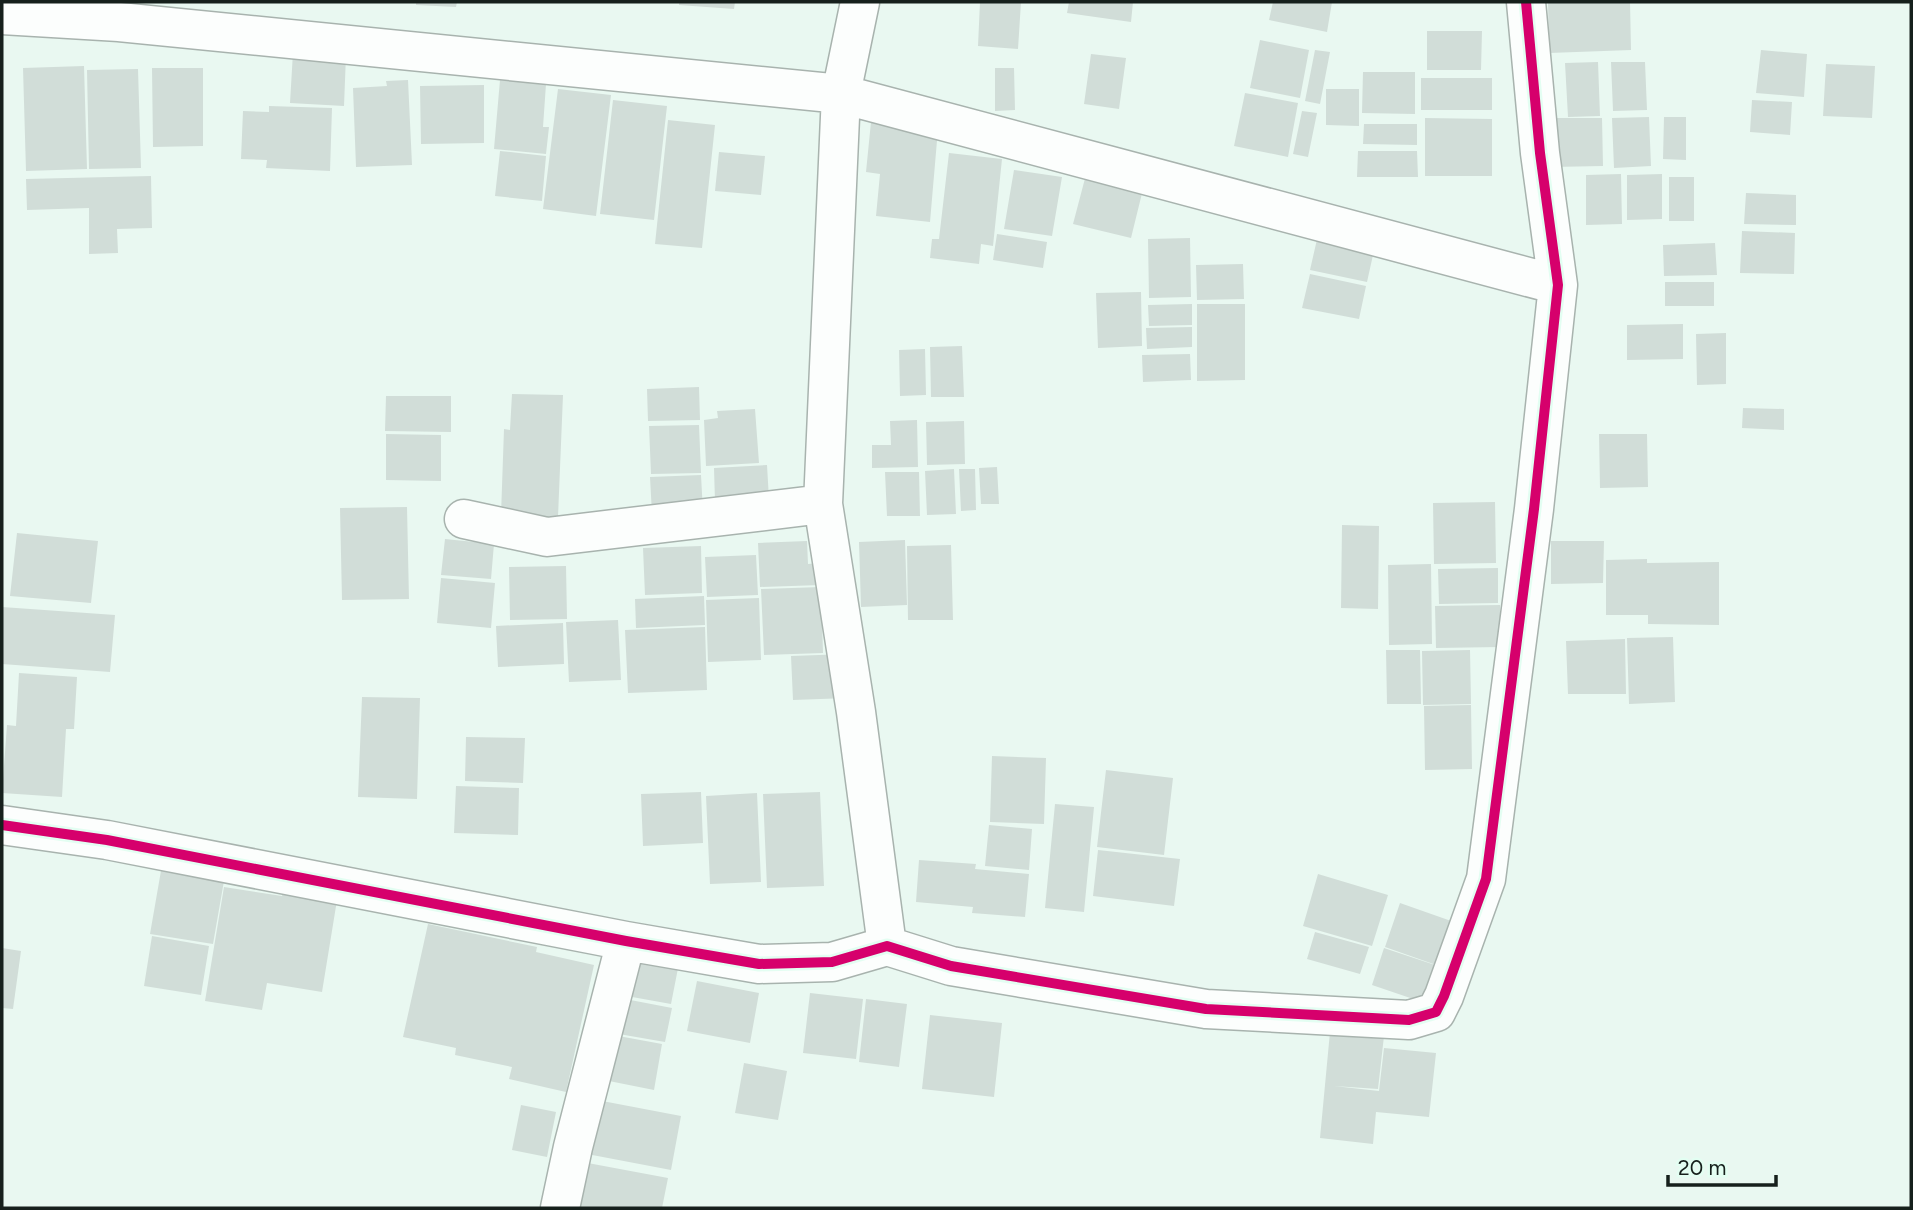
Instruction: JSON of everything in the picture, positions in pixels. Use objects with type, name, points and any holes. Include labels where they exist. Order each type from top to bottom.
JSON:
[{"type":"street","points":[[860,2],[841,94],[823,504],[856,712],[887,946]]},
{"type":"street","points":[[2,825],[107,839],[626,941],[759,964],[832,962],[887,946],[951,966],[1206,1009],[1409,1020],[1436,1012],[1486,880],[1534,509],[1558,285],[1540,153],[1526,2]]},
{"type":"street","points":[[2,15],[133,23],[841,94],[1558,285]]},
{"type":"street","points":[[464,519],[547,537],[823,504]]},
{"type":"street","points":[[560,1208],[626,941]]},
{"type":"building","points":[[416,2],[457,2],[456,7],[416,5]]},
{"type":"building","points":[[679,2],[735,2],[734,9],[679,5]]},
{"type":"building","points":[[980,2],[1021,2],[1018,49],[978,46]]},
{"type":"building","points":[[1069,2],[1133,2],[1131,22],[1067,13]]},
{"type":"building","points":[[1273,2],[1332,2],[1327,32],[1269,20]]},
{"type":"building","points":[[1548,2],[1630,2],[1631,50],[1549,53]]},
{"type":"building","points":[[1427,31],[1482,31],[1481,70],[1427,70]]},
{"type":"building","points":[[1260,40],[1309,50],[1300,98],[1250,88]]},
{"type":"building","points":[[1315,50],[1330,52],[1320,104],[1305,101]]},
{"type":"building","points":[[1761,50],[1807,54],[1804,97],[1756,93]]},
{"type":"building","points":[[293,52],[346,55],[344,106],[290,103]]},
{"type":"building","points":[[1091,54],[1126,58],[1119,109],[1084,104]]},
{"type":"building","points":[[1598,62],[1600,116],[1568,117],[1565,63]]},
{"type":"building","points":[[1611,62],[1645,62],[1647,110],[1613,111]]},
{"type":"building","points":[[1826,64],[1875,66],[1872,118],[1823,116]]},
{"type":"building","points":[[84,66],[87,169],[26,171],[23,68]]},
{"type":"building","points":[[152,68],[203,68],[203,146],[153,147]]},
{"type":"building","points":[[995,68],[1014,68],[1015,110],[995,111]]},
{"type":"building","points":[[138,69],[141,168],[89,169],[87,70]]},
{"type":"building","points":[[1363,72],[1415,72],[1415,114],[1362,113]]},
{"type":"building","points":[[1421,78],[1492,78],[1492,110],[1421,110]]},
{"type":"building","points":[[408,80],[412,165],[356,167],[353,88],[387,86],[386,81]]},
{"type":"building","points":[[500,80],[546,84],[543,127],[549,127],[546,154],[494,149]]},
{"type":"building","points":[[484,85],[484,143],[421,144],[420,86]]},
{"type":"building","points":[[558,89],[611,95],[596,216],[543,209]]},
{"type":"building","points":[[1326,89],[1359,89],[1359,126],[1326,125]]},
{"type":"building","points":[[1245,93],[1298,103],[1288,157],[1234,146]]},
{"type":"building","points":[[613,100],[667,106],[654,220],[600,214]]},
{"type":"building","points":[[1752,100],[1792,102],[1790,135],[1750,132]]},
{"type":"building","points":[[269,106],[332,108],[330,171],[266,168],[267,160],[241,159],[243,111],[269,112]]},
{"type":"building","points":[[1302,111],[1317,113],[1308,157],[1293,154]]},
{"type":"building","points":[[1649,117],[1651,166],[1614,168],[1612,118]]},
{"type":"building","points":[[1664,117],[1686,117],[1686,160],[1663,159]]},
{"type":"building","points":[[1425,118],[1492,119],[1492,176],[1425,176]]},
{"type":"building","points":[[1551,118],[1602,118],[1603,166],[1551,167]]},
{"type":"building","points":[[668,120],[715,125],[702,248],[655,244]]},
{"type":"building","points":[[871,122],[938,129],[930,222],[876,216],[880,174],[866,172]]},
{"type":"building","points":[[1364,124],[1417,124],[1417,145],[1363,144]]},
{"type":"building","points":[[500,151],[546,156],[542,201],[495,196]]},
{"type":"building","points":[[1358,151],[1417,151],[1418,177],[1357,177]]},
{"type":"building","points":[[719,152],[765,156],[761,195],[715,191]]},
{"type":"building","points":[[949,153],[1002,159],[993,246],[981,244],[979,264],[930,258],[932,239],[939,239]]},
{"type":"building","points":[[1088,167],[1145,181],[1131,238],[1073,224]]},
{"type":"building","points":[[1014,170],[1062,177],[1052,236],[1004,229]]},
{"type":"building","points":[[1621,174],[1622,224],[1586,225],[1586,175]]},
{"type":"building","points":[[1662,174],[1662,219],[1627,220],[1627,175]]},
{"type":"building","points":[[151,176],[152,228],[117,229],[118,253],[89,254],[89,208],[27,210],[26,179]]},
{"type":"building","points":[[1669,177],[1694,177],[1694,221],[1669,221]]},
{"type":"building","points":[[1746,193],[1796,195],[1796,225],[1744,224]]},
{"type":"building","points":[[1742,231],[1795,233],[1794,274],[1740,273]]},
{"type":"building","points":[[997,234],[1047,242],[1043,268],[993,260]]},
{"type":"building","points":[[1318,235],[1375,246],[1367,282],[1310,270]]},
{"type":"building","points":[[1190,238],[1191,297],[1149,298],[1148,239]]},
{"type":"building","points":[[1715,243],[1717,275],[1664,276],[1663,245]]},
{"type":"building","points":[[1243,264],[1244,299],[1197,300],[1196,265]]},
{"type":"building","points":[[1310,274],[1366,286],[1359,319],[1302,308]]},
{"type":"building","points":[[1665,282],[1714,282],[1714,306],[1665,306]]},
{"type":"building","points":[[1141,292],[1142,346],[1098,348],[1096,293]]},
{"type":"building","points":[[1192,304],[1192,325],[1149,326],[1148,305]]},
{"type":"building","points":[[1197,304],[1245,304],[1245,380],[1197,381]]},
{"type":"building","points":[[1683,324],[1683,359],[1627,360],[1627,325]]},
{"type":"building","points":[[1192,327],[1192,347],[1147,349],[1146,328]]},
{"type":"building","points":[[1726,333],[1726,384],[1697,385],[1696,334]]},
{"type":"building","points":[[962,346],[964,397],[931,397],[930,347]]},
{"type":"building","points":[[925,349],[926,395],[900,396],[899,350]]},
{"type":"building","points":[[1190,354],[1191,380],[1143,382],[1142,355]]},
{"type":"building","points":[[699,387],[700,420],[648,421],[647,389]]},
{"type":"building","points":[[512,394],[563,395],[558,517],[501,515],[504,429],[510,430]]},
{"type":"building","points":[[386,396],[451,396],[451,432],[385,431]]},
{"type":"building","points":[[1743,408],[1784,409],[1784,430],[1742,428]]},
{"type":"building","points":[[755,409],[759,463],[706,466],[704,420],[718,418],[717,411]]},
{"type":"building","points":[[917,420],[918,467],[872,468],[872,445],[891,445],[890,421]]},
{"type":"building","points":[[964,421],[965,464],[927,465],[926,422]]},
{"type":"building","points":[[699,425],[701,473],[651,474],[649,426]]},
{"type":"building","points":[[386,434],[441,435],[441,481],[386,480]]},
{"type":"building","points":[[1599,434],[1647,434],[1648,487],[1600,488]]},
{"type":"building","points":[[767,465],[769,499],[715,502],[714,468]]},
{"type":"building","points":[[997,467],[999,504],[981,504],[979,468]]},
{"type":"building","points":[[954,469],[956,514],[927,515],[925,471]]},
{"type":"building","points":[[959,469],[975,469],[976,510],[961,511]]},
{"type":"building","points":[[885,472],[919,472],[920,516],[887,516]]},
{"type":"building","points":[[701,475],[703,512],[652,514],[650,477]]},
{"type":"building","points":[[1495,502],[1496,563],[1434,564],[1433,503]]},
{"type":"building","points":[[407,507],[409,599],[342,600],[340,508]]},
{"type":"building","points":[[1342,525],[1379,526],[1378,609],[1341,608]]},
{"type":"building","points":[[17,533],[98,541],[91,603],[10,596]]},
{"type":"building","points":[[445,539],[494,544],[491,579],[441,575]]},
{"type":"building","points":[[905,540],[907,605],[861,607],[859,542]]},
{"type":"building","points":[[807,541],[808,564],[820,563],[821,585],[760,587],[758,543]]},
{"type":"building","points":[[1551,541],[1604,541],[1603,583],[1551,584]]},
{"type":"building","points":[[951,545],[953,620],[908,620],[907,546]]},
{"type":"building","points":[[701,546],[702,593],[645,595],[643,548]]},
{"type":"building","points":[[756,555],[758,595],[707,597],[705,557]]},
{"type":"building","points":[[1647,559],[1647,563],[1719,562],[1719,625],[1648,624],[1648,615],[1606,615],[1606,560]]},
{"type":"building","points":[[1431,564],[1432,644],[1389,645],[1388,565]]},
{"type":"building","points":[[566,566],[567,619],[510,620],[509,567]]},
{"type":"building","points":[[1498,568],[1498,603],[1439,604],[1438,569]]},
{"type":"building","points":[[441,578],[495,583],[491,628],[437,623]]},
{"type":"building","points":[[821,587],[823,653],[764,655],[761,589]]},
{"type":"building","points":[[704,596],[705,625],[636,628],[635,599]]},
{"type":"building","points":[[759,598],[761,660],[708,662],[706,600]]},
{"type":"building","points":[[1500,605],[1500,647],[1436,648],[1435,606]]},
{"type":"building","points":[[2,607],[115,615],[110,672],[2,664]]},
{"type":"building","points":[[618,620],[621,680],[569,682],[566,622]]},
{"type":"building","points":[[563,623],[564,664],[498,667],[496,626]]},
{"type":"building","points":[[705,627],[707,690],[628,693],[625,630]]},
{"type":"building","points":[[1673,637],[1675,702],[1629,704],[1627,638]]},
{"type":"building","points":[[1625,639],[1626,694],[1568,694],[1566,641]]},
{"type":"building","points":[[1386,650],[1420,650],[1421,704],[1387,704]]},
{"type":"building","points":[[1470,650],[1471,704],[1423,705],[1422,651]]},
{"type":"building","points":[[847,654],[848,698],[793,700],[791,656]]},
{"type":"building","points":[[19,673],[77,677],[74,729],[66,729],[62,797],[2,793],[7,725],[16,726]]},
{"type":"building","points":[[362,697],[420,698],[417,799],[358,797]]},
{"type":"building","points":[[1471,705],[1472,769],[1425,770],[1424,706]]},
{"type":"building","points":[[466,737],[525,738],[523,783],[465,781]]},
{"type":"building","points":[[992,756],[1046,758],[1044,824],[990,822]]},
{"type":"building","points":[[1106,770],[1173,778],[1164,855],[1097,847]]},
{"type":"building","points":[[456,786],[519,788],[518,835],[454,833]]},
{"type":"building","points":[[701,792],[703,843],[643,846],[641,794]]},
{"type":"building","points":[[820,792],[824,886],[767,888],[763,794]]},
{"type":"building","points":[[757,793],[761,882],[710,884],[706,796]]},
{"type":"building","points":[[1055,804],[1094,807],[1084,912],[1045,908]]},
{"type":"building","points":[[989,825],[1032,829],[1029,870],[985,866]]},
{"type":"building","points":[[1098,850],[1180,859],[1174,906],[1093,896]]},
{"type":"building","points":[[919,860],[976,864],[975,869],[1029,874],[1025,917],[972,913],[973,907],[916,902]]},
{"type":"building","points":[[162,865],[225,875],[213,944],[150,934]]},
{"type":"building","points":[[1318,874],[1388,895],[1372,946],[1303,926]]},
{"type":"building","points":[[284,885],[338,894],[322,992],[267,983],[262,1010],[205,1001],[224,887],[282,896]]},
{"type":"building","points":[[1400,903],[1454,922],[1439,966],[1385,947]]},
{"type":"building","points":[[428,924],[537,947],[536,952],[594,965],[566,1092],[509,1079],[512,1067],[455,1055],[456,1048],[403,1037]]},
{"type":"building","points":[[1315,932],[1369,947],[1360,974],[1307,959]]},
{"type":"building","points":[[152,936],[209,946],[201,995],[144,986]]},
{"type":"building","points":[[2,948],[21,951],[13,1009],[2,1008]]},
{"type":"building","points":[[630,948],[680,958],[671,1004],[621,995]]},
{"type":"building","points":[[1384,948],[1438,966],[1425,1003],[1372,985]]},
{"type":"building","points":[[697,981],[759,993],[750,1043],[687,1031]]},
{"type":"building","points":[[810,993],[863,999],[856,1059],[803,1053]]},
{"type":"building","points":[[620,998],[672,1008],[665,1042],[613,1033]]},
{"type":"building","points":[[866,999],[907,1004],[899,1067],[859,1062]]},
{"type":"building","points":[[930,1015],[1002,1023],[994,1097],[922,1089]]},
{"type":"building","points":[[1330,1032],[1384,1036],[1378,1089],[1334,1086],[1379,1091],[1384,1048],[1436,1053],[1429,1117],[1376,1112],[1373,1144],[1320,1138]]},
{"type":"building","points":[[613,1035],[662,1044],[654,1090],[604,1080]]},
{"type":"building","points":[[744,1063],[787,1071],[778,1120],[735,1113]]},
{"type":"building","points":[[597,1100],[681,1116],[671,1170],[587,1154]]},
{"type":"building","points":[[521,1105],[556,1112],[547,1157],[512,1150]]},
{"type":"building","points":[[577,1161],[668,1178],[662,1208],[568,1208]]},
{"type":"cycle path","points":[[2,825],[107,840],[626,941],[759,964],[832,962],[887,946],[951,966],[1206,1009],[1409,1020],[1436,1012],[1486,879],[1534,509],[1558,285],[1540,153],[1526,2]]}]
